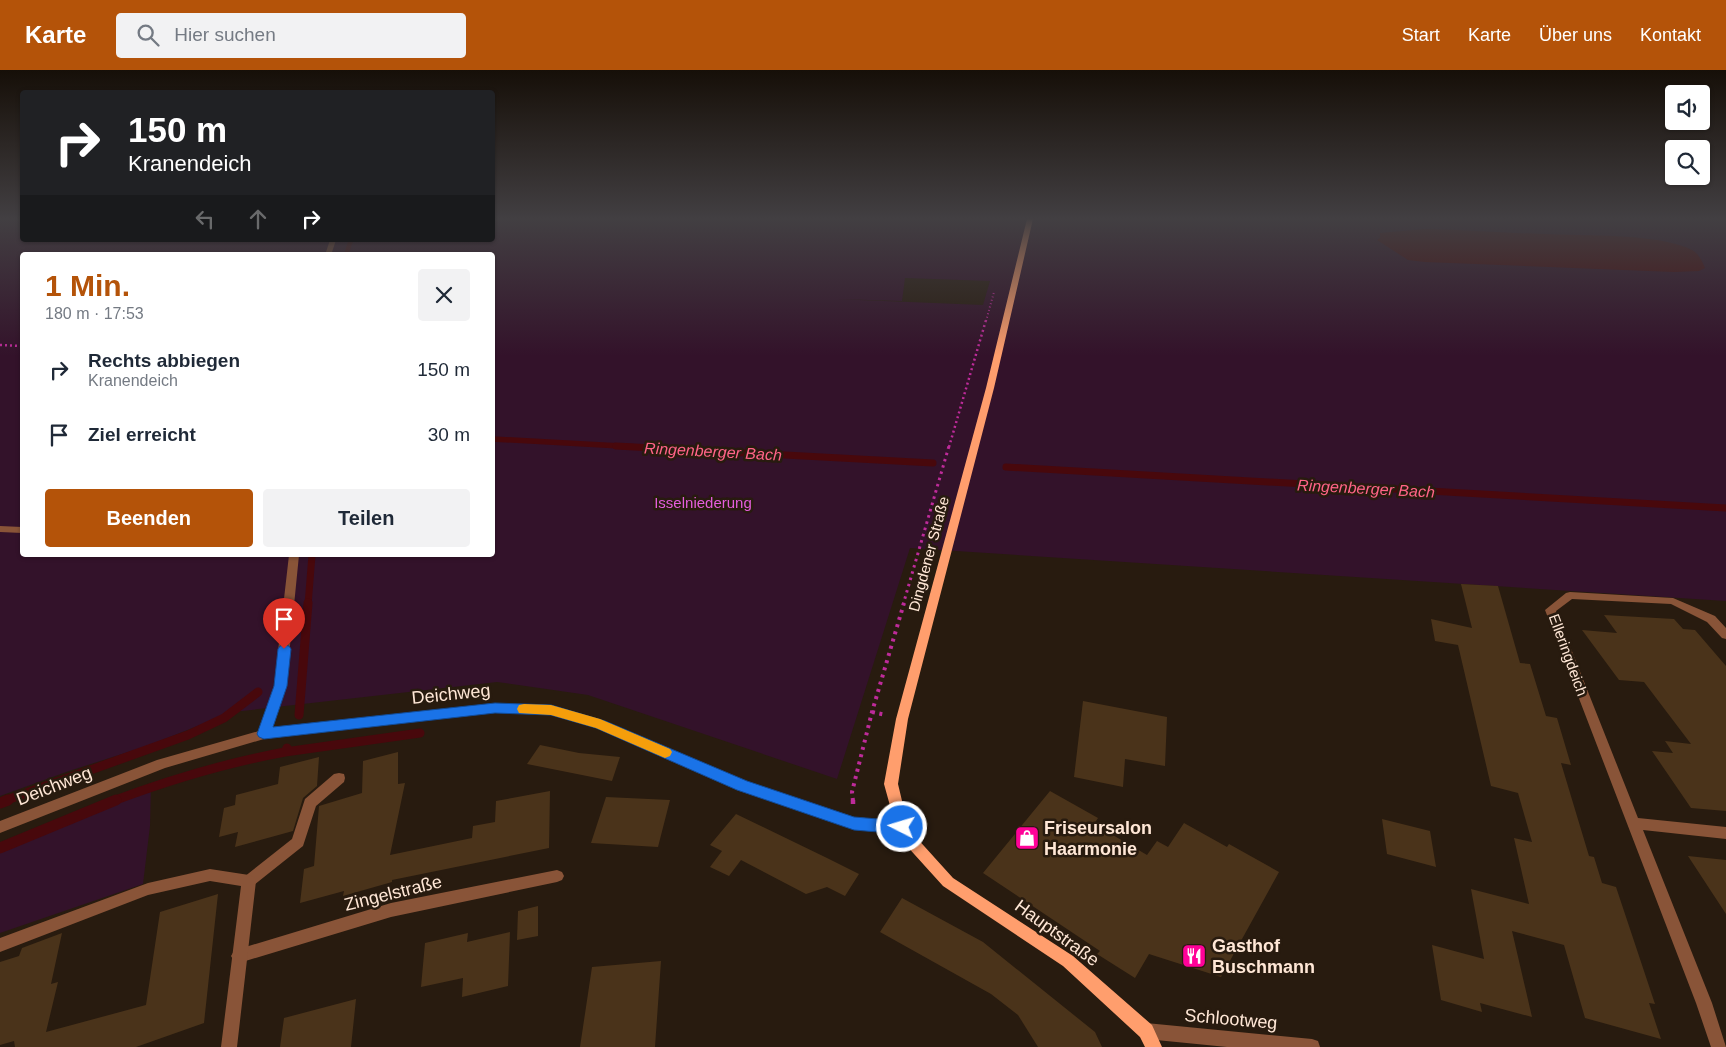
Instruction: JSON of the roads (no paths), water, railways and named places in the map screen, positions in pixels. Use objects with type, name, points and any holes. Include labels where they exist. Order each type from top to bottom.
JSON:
[{"type":"main road","name":"Dingdener Straße","points":[[948,882],[910,840],[902,827],[890,784],[902,720],[990,388],[1019,265]]},
{"type":"main road","name":"Hauptstraße","points":[[948,882],[1068,960],[1146,1031],[1154,1047]]},
{"type":"street","points":[[0,529],[20,530]]},
{"type":"street","points":[[264,734],[280,686],[293,557]]},
{"type":"street","name":"Elleringdeich","points":[[1719,1047],[1550,610],[1570,595],[1673,601],[1711,619],[1726,636]]},
{"type":"street","name":"Deichweg","points":[[0,827],[162,764],[264,734],[495,708],[551,710],[600,724],[742,786],[854,823],[902,827]]},
{"type":"street","points":[[229,1047],[249,881],[298,842],[310,803],[339,778]]},
{"type":"street","points":[[1633,823],[1726,833]]},
{"type":"street","points":[[0,945],[148,889],[210,875],[249,881]]},
{"type":"street","name":"Zingelstraße","points":[[239,956],[392,910],[557,876]]},
{"type":"street","name":"Schlootweg","points":[[1146,1031],[1312,1047]]},
{"type":"waterway","name":"Ringenberger Bach","points":[[495,439],[639,447]]},
{"type":"waterway","name":"Ringenberger Bach","points":[[616,446],[933,463]]},
{"type":"waterway","name":"Ringenberger Bach","points":[[1006,467],[1726,508]]},
{"type":"waterway","points":[[308,605],[312,557]]},
{"type":"waterway","points":[[299,715],[308,603]]},
{"type":"waterway","points":[[4,801],[188,735],[224,718],[258,692]]},
{"type":"waterway","points":[[285,752],[420,733]]},
{"type":"waterway","points":[[285,752],[287,748]]},
{"type":"waterway","points":[[113,801],[198,773],[241,761],[285,752]]},
{"type":"waterway","points":[[0,803],[8,800]]},
{"type":"waterway","points":[[0,848],[116,800]]},
{"type":"place","name":"Friseursalon Haarmonie","points":[[1027,838]]},
{"type":"place","name":"Gasthof Buschmann","points":[[1194,956]]},
{"type":"park label","name":"Isselniederung","points":[[703,503]]}]
